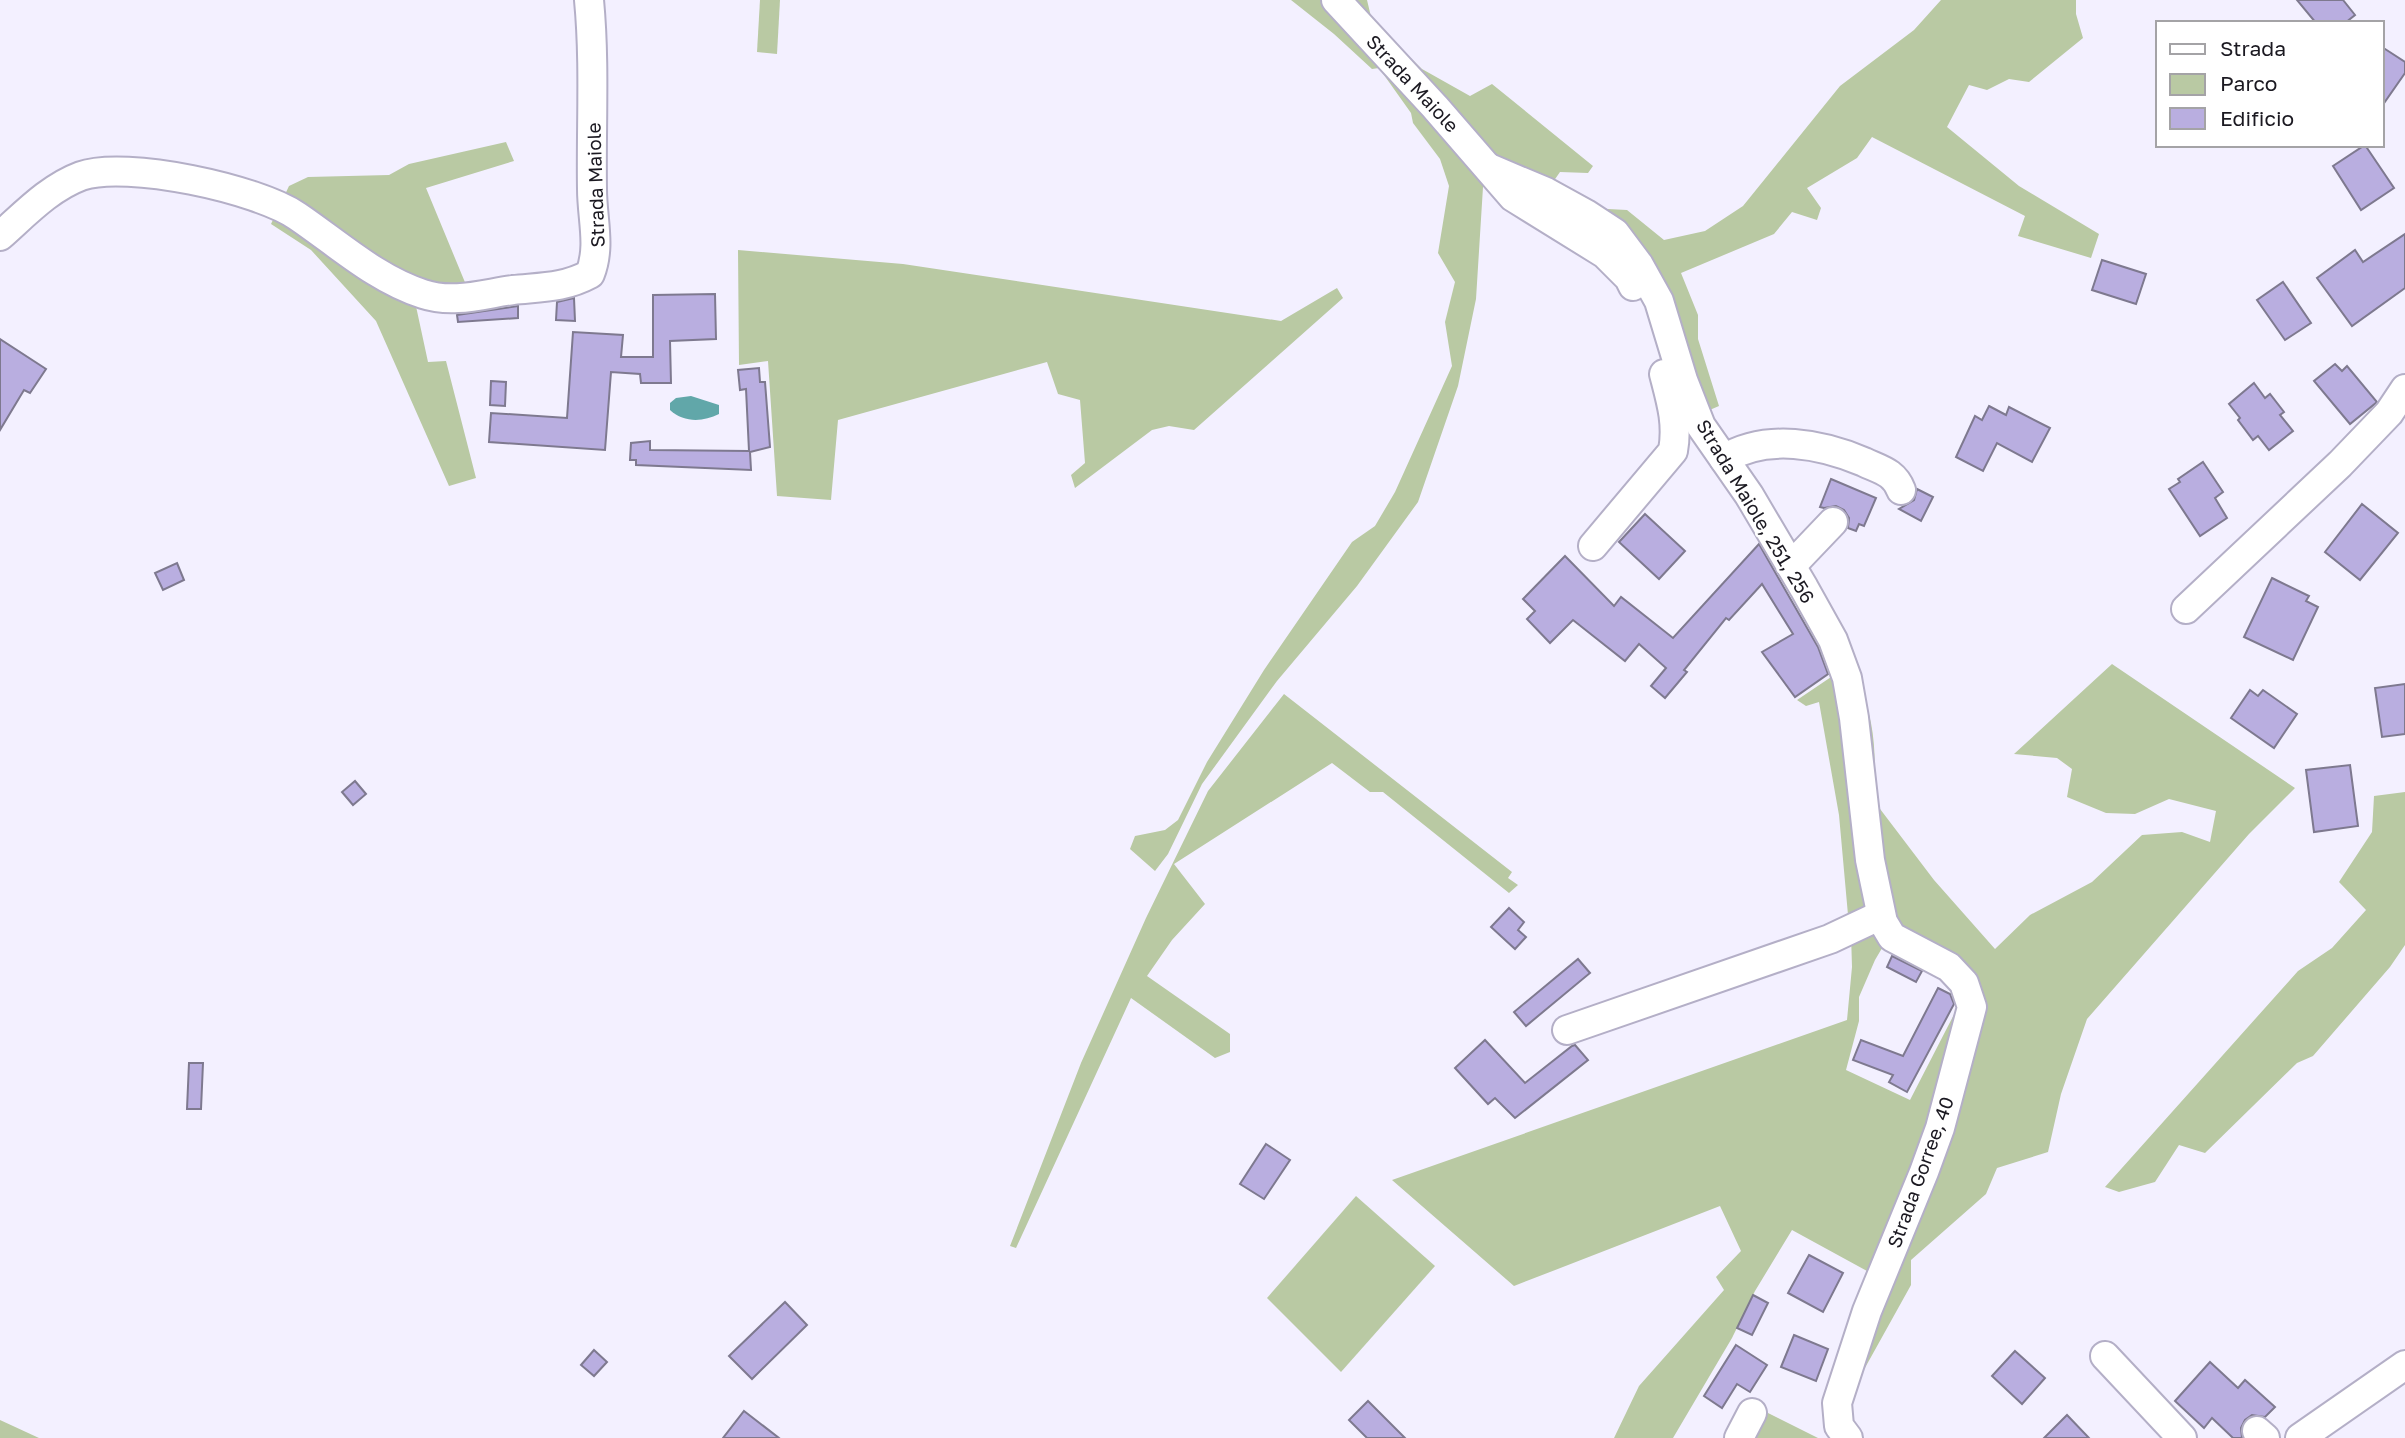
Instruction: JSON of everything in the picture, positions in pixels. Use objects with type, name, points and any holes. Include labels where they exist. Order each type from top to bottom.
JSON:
[{"type":"street","name":"Strada Maiole","points":[[0,236],[57,189],[81,176],[110,171],[146,172],[256,195],[278,204],[391,280],[425,295],[451,299],[573,284],[590,274],[597,256],[592,191],[593,101],[589,0]]},
{"type":"street","name":"Strada Maiole","points":[[1336,0],[1513,197],[1605,254],[1629,278],[1644,306],[1675,412],[1677,432],[1673,451],[1593,546]]},
{"type":"street","name":"Strada Maiole, 251, 256","points":[[1489,168],[1546,192],[1615,233],[1639,265],[1660,301],[1683,380],[1701,426],[1749,495],[1791,566],[1833,640],[1847,678],[1870,860],[1887,926]]},
{"type":"street","points":[[2186,610],[2340,464],[2389,413],[2405,389]]},
{"type":"street","points":[[1724,459],[1735,453],[1761,447],[1791,443],[1821,446],[1893,475],[1901,490]]},
{"type":"street","points":[[1791,566],[1833,522]]},
{"type":"street","points":[[1567,1030],[1830,939],[1887,926]]},
{"type":"street","name":"Strada Gorree, 40","points":[[1849,1438],[1839,1426],[1837,1403],[1867,1311],[1940,1128],[1972,1007],[1964,983],[1948,967],[1887,926]]},
{"type":"street","points":[[2105,1356],[2182,1438]]},
{"type":"street","points":[[2300,1438],[2405,1365]]},
{"type":"street","points":[[1739,1438],[1752,1413]]},
{"type":"green space","points":[[760,0],[780,0],[777,54],[757,52]]},
{"type":"green space","points":[[1291,0],[1326,0],[1484,171],[1476,299],[1458,386],[1418,502],[1357,586],[1277,681],[1202,784],[1168,854],[1155,871],[1130,849],[1135,836],[1165,830],[1178,820],[1207,762],[1264,670],[1352,542],[1375,526],[1395,492],[1452,366],[1445,322],[1455,282],[1438,253],[1449,186],[1440,159],[1413,123],[1411,113],[1379,68],[1372,69]]},
{"type":"green space","points":[[1343,0],[1367,0],[1372,21],[1422,69],[1470,96],[1492,84],[1593,166],[1588,173],[1560,172],[1553,182],[1589,208],[1627,210],[1664,240],[1705,231],[1743,206],[1840,86],[1914,30],[1941,0],[2076,0],[2076,14],[2083,38],[2029,82],[2009,79],[1987,90],[1969,85],[1947,127],[2019,186],[2099,234],[2091,258],[2018,236],[2025,216],[1872,137],[1857,158],[1807,188],[1821,208],[1817,220],[1792,212],[1774,234],[1681,273],[1698,315],[1698,339],[1719,406],[1705,412],[1666,297],[1517,190]]},
{"type":"green space","points":[[506,142],[514,161],[426,188],[469,292],[414,297],[428,362],[446,361],[476,478],[449,486],[376,321],[311,250],[271,224],[289,186],[308,177],[389,175],[409,164]]},
{"type":"green space","points":[[738,250],[903,264],[1281,321],[1337,288],[1343,298],[1194,430],[1169,426],[1152,430],[1075,488],[1071,475],[1085,463],[1080,400],[1058,394],[1047,362],[838,420],[831,500],[777,496],[768,361],[739,365]]},
{"type":"green space","points":[[1855,658],[1873,733],[1874,801],[1934,880],[1995,949],[2030,915],[2092,882],[2142,835],[2182,832],[2210,842],[2216,811],[2169,799],[2135,814],[2106,813],[2067,797],[2072,769],[2057,758],[2014,754],[2112,664],[2295,788],[2249,834],[2087,1019],[2061,1094],[2048,1152],[1997,1168],[1986,1194],[1911,1260],[1911,1285],[1846,1402],[1976,1005],[1896,932],[1847,665]]},
{"type":"green space","points":[[1837,673],[1876,913],[1849,926],[1839,815],[1819,702],[1806,706],[1797,700]]},
{"type":"green space","points":[[1284,694],[1512,872],[1508,878],[1518,885],[1509,893],[1383,792],[1370,792],[1332,763],[1174,864],[1205,904],[1172,940],[1147,976],[1230,1034],[1230,1052],[1215,1058],[1131,998],[1016,1248],[1010,1246],[1081,1063],[1146,918],[1208,791]]},
{"type":"green space","points":[[2405,792],[2405,945],[2390,967],[2313,1056],[2297,1063],[2205,1153],[2179,1145],[2155,1182],[2119,1192],[2105,1187],[2298,971],[2332,948],[2366,910],[2339,882],[2372,832],[2374,796]]},
{"type":"green space","points":[[1878,919],[1888,938],[1859,997],[1859,1021],[1846,1070],[1910,1100],[1964,995],[1967,1008],[1878,1277],[1792,1230],[1673,1438],[1614,1438],[1639,1386],[1724,1290],[1716,1277],[1741,1251],[1720,1206],[1514,1286],[1392,1180],[1847,1020],[1852,967],[1851,934]]},
{"type":"green space","points":[[1356,1196],[1435,1266],[1341,1372],[1267,1298]]},
{"type":"green space","points":[[1766,1412],[1818,1438],[1747,1438]]},
{"type":"green space","points":[[0,1420],[39,1438],[0,1438]]},
{"type":"shaded area","points":[[691,396],[719,405],[719,414],[694,420],[681,417],[670,410],[670,403],[676,398]]},
{"type":"building","points":[[2297,0],[2343,0],[2355,15],[2348,21],[2314,21]]},
{"type":"building","points":[[2384,48],[2405,62],[2405,73],[2384,103]]},
{"type":"building","points":[[2362,147],[2366,147],[2394,188],[2361,210],[2333,166]]},
{"type":"building","points":[[2405,234],[2405,288],[2352,326],[2317,278],[2355,250],[2363,262]]},
{"type":"building","points":[[2102,260],[2146,274],[2136,304],[2092,290]]},
{"type":"building","points":[[2283,282],[2311,323],[2285,340],[2257,300]]},
{"type":"building","points":[[715,294],[716,339],[670,341],[671,383],[641,383],[640,374],[611,372],[605,450],[489,442],[491,413],[567,418],[573,332],[623,335],[621,357],[653,357],[653,295]]},
{"type":"building","points":[[574,298],[575,321],[556,320],[557,302]]},
{"type":"building","points":[[518,306],[518,318],[458,322],[457,315]]},
{"type":"building","points":[[0,339],[46,369],[30,393],[24,390],[0,430]]},
{"type":"building","points":[[2335,364],[2342,371],[2347,366],[2377,402],[2350,424],[2314,381]]},
{"type":"building","points":[[759,368],[760,382],[765,382],[770,447],[750,452],[751,470],[636,465],[636,460],[630,460],[631,443],[650,441],[650,450],[749,451],[746,389],[740,390],[738,370]]},
{"type":"building","points":[[491,381],[506,382],[505,406],[490,405]]},
{"type":"building","points":[[2254,383],[2265,398],[2270,394],[2284,412],[2280,415],[2293,431],[2269,450],[2258,436],[2253,440],[2229,404]]},
{"type":"building","points":[[1989,406],[2006,415],[2009,407],[2050,428],[2032,462],[1997,443],[1983,471],[1956,457],[1975,416],[1982,420]]},
{"type":"building","points":[[2203,462],[2223,492],[2215,498],[2227,518],[2200,536],[2169,489],[2180,482],[2178,479]]},
{"type":"building","points":[[1831,479],[1876,498],[1864,526],[1859,524],[1856,531],[1848,528],[1849,518],[1844,510],[1836,506],[1820,507]]},
{"type":"building","points":[[1917,489],[1933,497],[1921,521],[1899,509],[1914,500]]},
{"type":"building","points":[[2362,504],[2398,533],[2360,580],[2325,552]]},
{"type":"building","points":[[1645,514],[1685,551],[1659,579],[1619,542]]},
{"type":"building","points":[[1759,544],[1818,647],[1828,674],[1795,697],[1762,652],[1793,634],[1762,584],[1729,620],[1726,618],[1665,698],[1651,686],[1666,668],[1639,644],[1625,661],[1573,620],[1550,643],[1527,619],[1535,611],[1523,599],[1565,556],[1614,606],[1621,597],[1673,638]]},
{"type":"building","points":[[177,563],[184,580],[163,590],[155,573]]},
{"type":"building","points":[[2272,578],[2309,596],[2306,601],[2318,607],[2293,660],[2244,637]]},
{"type":"building","points":[[2405,684],[2405,734],[2382,737],[2375,688]]},
{"type":"building","points":[[2250,690],[2258,696],[2263,690],[2297,714],[2274,748],[2231,718]]},
{"type":"building","points":[[2350,765],[2358,826],[2314,832],[2306,770]]},
{"type":"building","points":[[355,781],[366,794],[353,805],[342,792]]},
{"type":"building","points":[[1509,908],[1524,922],[1518,930],[1526,937],[1515,949],[1491,927]]},
{"type":"building","points":[[1892,956],[1922,971],[1916,982],[1887,967]]},
{"type":"building","points":[[1578,959],[1590,973],[1526,1026],[1514,1012]]},
{"type":"building","points":[[1938,988],[1950,994],[1954,1004],[1907,1092],[1889,1082],[1893,1075],[1853,1060],[1861,1040],[1903,1056]]},
{"type":"building","points":[[1485,1040],[1525,1083],[1572,1046],[1575,1045],[1588,1060],[1515,1118],[1495,1098],[1488,1104],[1455,1068]]},
{"type":"building","points":[[189,1063],[203,1063],[201,1109],[187,1109]]},
{"type":"building","points":[[1266,1144],[1290,1160],[1264,1199],[1240,1184]]},
{"type":"building","points":[[1809,1255],[1843,1273],[1823,1312],[1788,1293]]},
{"type":"building","points":[[1753,1295],[1768,1303],[1752,1335],[1737,1328]]},
{"type":"building","points":[[785,1302],[807,1325],[752,1379],[729,1356]]},
{"type":"building","points":[[1794,1335],[1828,1349],[1816,1381],[1781,1367]]},
{"type":"building","points":[[1736,1345],[1767,1365],[1750,1392],[1737,1384],[1722,1408],[1704,1396]]},
{"type":"building","points":[[594,1350],[607,1362],[594,1376],[581,1365]]},
{"type":"building","points":[[2015,1351],[2045,1378],[2022,1404],[1992,1376]]},
{"type":"building","points":[[2210,1362],[2238,1388],[2245,1380],[2275,1407],[2265,1417],[2252,1415],[2245,1420],[2241,1428],[2242,1438],[2233,1438],[2212,1418],[2204,1428],[2175,1401]]},
{"type":"building","points":[[1368,1401],[1405,1438],[1367,1438],[1349,1420]]},
{"type":"building","points":[[744,1411],[779,1438],[723,1438]]},
{"type":"building","points":[[2067,1415],[2089,1438],[2044,1438]]}]
